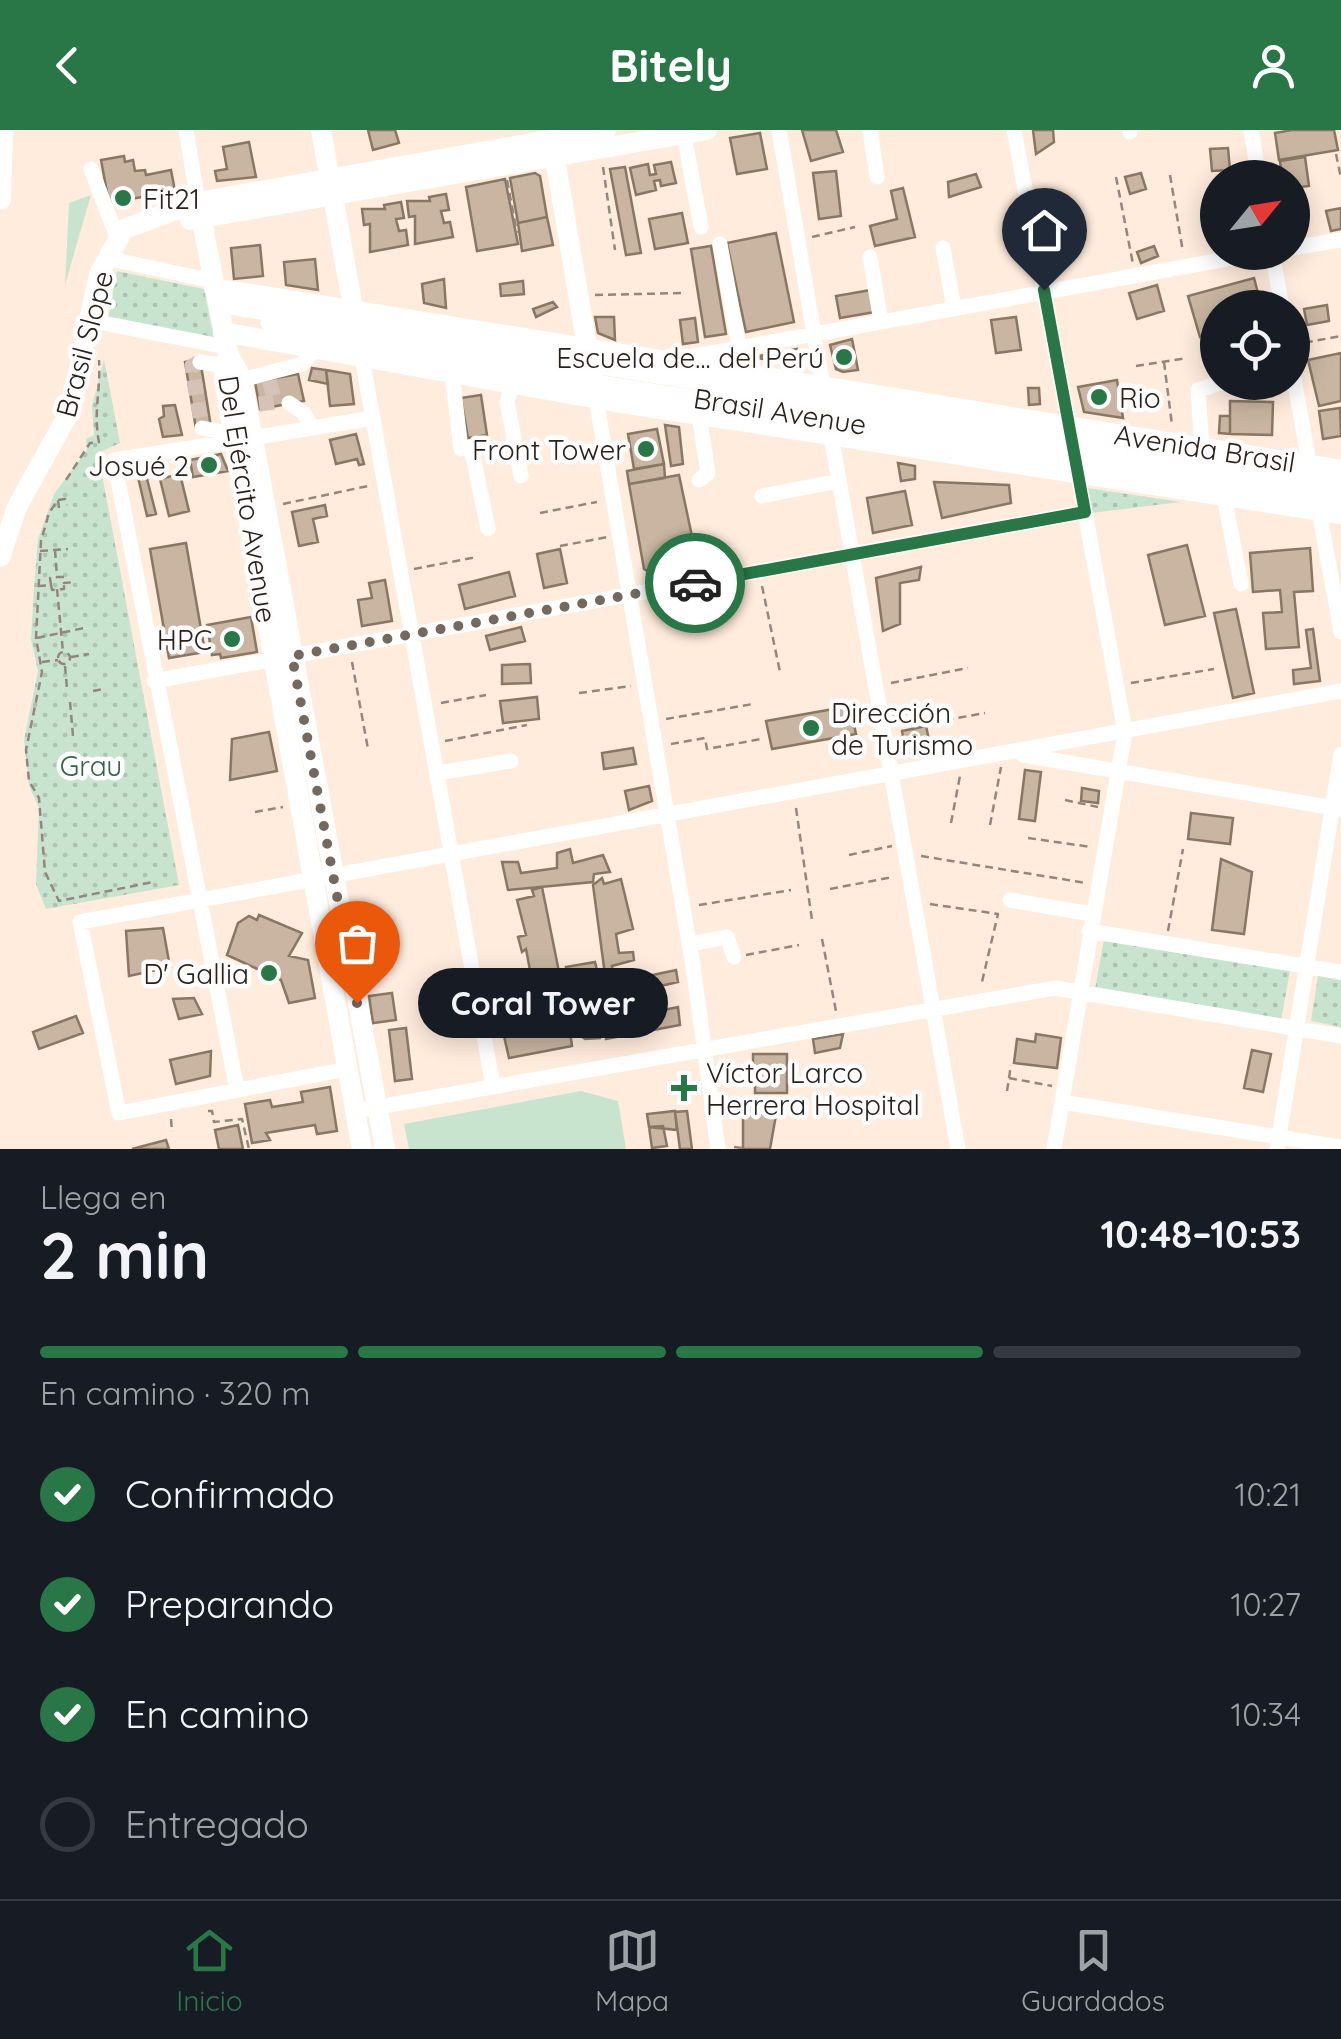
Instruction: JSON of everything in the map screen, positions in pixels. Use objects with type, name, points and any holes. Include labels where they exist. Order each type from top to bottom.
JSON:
[{"type":"highway","points":[[0,199],[2,130]]},
{"type":"main road","points":[[321,130],[358,336]]},
{"type":"main road","points":[[221,323],[200,210],[552,142],[706,130]]},
{"type":"main road","points":[[331,185],[504,164],[552,142]]},
{"type":"main road","points":[[552,142],[592,374]]},
{"type":"main road","name":"Brasil Slope","points":[[0,557],[17,507],[70,411],[100,274],[117,238],[131,225],[200,210]]},
{"type":"main road","name":"Brasil Avenue","points":[[221,323],[358,336],[592,374],[698,415],[827,411],[1074,450]]},
{"type":"main road","name":"Brasil Avenue","points":[[221,323],[316,350],[358,336],[452,374],[512,385],[664,361],[827,411],[1074,450]]},
{"type":"main road","name":"Del Ejército Avenue","points":[[221,323],[253,407],[240,438],[266,507],[299,804],[323,879],[385,1149]]},
{"type":"main road","name":"Del Ejército Avenue","points":[[221,323],[323,879],[347,1069],[362,1149]]},
{"type":"main road","name":"Avenida Brasil","points":[[1074,450],[1174,443],[1210,448],[1328,494]]},
{"type":"main road","name":"Avenida Brasil","points":[[1074,450],[1224,497],[1328,494]]},
{"type":"main road","name":"Avenida Brasil","points":[[1328,494],[1341,470]]},
{"type":"street","points":[[186,130],[200,210]]},
{"type":"street","points":[[778,130],[958,1149]]},
{"type":"street","points":[[870,130],[877,177]]},
{"type":"street","points":[[1014,130],[1124,732],[1054,1149]]},
{"type":"street","points":[[1251,130],[1256,160]]},
{"type":"street","points":[[684,134],[701,227]]},
{"type":"street","points":[[92,168],[117,238]]},
{"type":"street","points":[[1310,245],[1341,240]]},
{"type":"street","points":[[720,244],[739,347]]},
{"type":"street","points":[[942,248],[954,308]]},
{"type":"street","points":[[870,258],[881,322]]},
{"type":"street","points":[[115,260],[221,323]]},
{"type":"street","points":[[664,361],[1200,264]]},
{"type":"street","points":[[102,323],[221,323]]},
{"type":"street","points":[[200,362],[221,323]]},
{"type":"street","points":[[358,336],[493,1086]]},
{"type":"street","name":"Brasil Avenue","points":[[358,336],[827,411]]},
{"type":"street","points":[[242,380],[302,364],[316,350]]},
{"type":"street","points":[[452,374],[461,449],[471,446],[488,530]]},
{"type":"street","points":[[592,374],[706,1048],[718,1149]]},
{"type":"street","points":[[512,385],[507,402],[522,476]]},
{"type":"street","points":[[1200,400],[1210,448],[1264,474]]},
{"type":"street","points":[[1301,400],[1328,494],[1341,632]]},
{"type":"street","points":[[289,403],[304,413],[312,428]]},
{"type":"street","points":[[698,415],[708,473],[700,480]]},
{"type":"street","points":[[237,1090],[154,681],[114,459],[203,435],[240,438],[373,418]]},
{"type":"street","name":"Brasil Avenue","points":[[1074,450],[1264,474],[1328,494]]},
{"type":"street","name":"Brasil Avenue","points":[[1074,450],[1328,494]]},
{"type":"street","points":[[762,496],[839,481]]},
{"type":"street","points":[[1224,497],[1241,584]]},
{"type":"street","points":[[154,681],[1085,512]]},
{"type":"street","points":[[347,1069],[119,1113],[80,922],[1341,691]]},
{"type":"street","points":[[1006,754],[1337,809]]},
{"type":"street","points":[[1278,1143],[1306,967],[1337,809],[1341,754]]},
{"type":"street","points":[[436,773],[512,762]]},
{"type":"street","points":[[1010,900],[1166,944],[1341,972]]},
{"type":"street","points":[[689,944],[728,937],[734,957]]},
{"type":"street","points":[[355,1111],[1055,988],[1341,1036]]},
{"type":"street","points":[[1063,1095],[1278,1143],[1341,1148]]},
{"type":"path","points":[[603,139],[616,250]]},
{"type":"path","points":[[1336,154],[1341,178]]},
{"type":"path","points":[[504,164],[517,233]]},
{"type":"path","points":[[1170,175],[1186,266]]},
{"type":"path","points":[[1116,177],[1135,275]]},
{"type":"path","points":[[798,240],[855,227]]},
{"type":"path","points":[[579,296],[684,293]]},
{"type":"path","points":[[1310,342],[1341,336]]},
{"type":"path","points":[[66,480],[90,444],[98,442],[93,410],[101,396],[98,354]]},
{"type":"path","points":[[1136,366],[1188,358]]},
{"type":"path","points":[[1164,362],[1174,443]]},
{"type":"path","points":[[266,507],[384,482]]},
{"type":"path","points":[[66,504],[65,499],[58,500],[49,513],[40,551],[36,586],[40,662],[26,750],[29,781],[42,815],[45,872],[59,900],[153,882]]},
{"type":"path","points":[[58,500],[59,508]]},
{"type":"path","points":[[540,514],[613,500]]},
{"type":"path","points":[[560,546],[619,535]]},
{"type":"path","points":[[40,551],[68,548]]},
{"type":"path","points":[[55,550],[57,578]]},
{"type":"path","points":[[400,571],[477,557]]},
{"type":"path","points":[[759,571],[780,672]]},
{"type":"path","points":[[64,577],[64,588],[52,590],[50,578],[57,578],[64,577]]},
{"type":"path","points":[[64,583],[75,582]]},
{"type":"path","points":[[36,586],[51,585]]},
{"type":"path","points":[[57,590],[63,652],[58,660]]},
{"type":"path","points":[[36,638],[84,628]]},
{"type":"path","points":[[349,645],[368,749]]},
{"type":"path","points":[[63,652],[70,657],[89,654]]},
{"type":"path","points":[[67,689],[65,664],[70,657]]},
{"type":"path","points":[[40,662],[58,660],[65,664]]},
{"type":"path","points":[[876,686],[968,668]]},
{"type":"path","points":[[1116,685],[1214,669]]},
{"type":"path","points":[[578,693],[644,684]]},
{"type":"path","points":[[93,691],[104,690]]},
{"type":"path","points":[[424,706],[486,695]]},
{"type":"path","points":[[70,702],[74,736]]},
{"type":"path","points":[[650,722],[753,704]]},
{"type":"path","points":[[882,718],[938,707],[941,720],[984,713]]},
{"type":"path","points":[[431,743],[528,725]]},
{"type":"path","points":[[655,747],[705,738],[707,749],[760,739]]},
{"type":"path","points":[[990,825],[1006,754]]},
{"type":"path","points":[[951,823],[962,762]]},
{"type":"path","points":[[793,793],[812,920]]},
{"type":"path","points":[[1065,800],[1110,810]]},
{"type":"path","points":[[255,812],[299,804]]},
{"type":"path","points":[[1028,838],[1103,849]]},
{"type":"path","points":[[849,855],[905,849],[1097,885]]},
{"type":"path","points":[[1166,944],[1183,849]]},
{"type":"path","points":[[830,889],[910,874]]},
{"type":"path","points":[[682,908],[791,890]]},
{"type":"path","points":[[914,901],[998,914],[977,1002]]},
{"type":"path","points":[[822,939],[839,1026]]},
{"type":"path","points":[[734,957],[799,946]]},
{"type":"path","points":[[1006,1090],[1011,1065]]},
{"type":"path","points":[[1009,1078],[1063,1095]]},
{"type":"path","points":[[204,1112],[212,1111],[214,1122],[242,1119],[249,1149]]},
{"type":"path","points":[[172,1132],[171,1118],[181,1116]]},
{"type":"green space","points":[[91,195],[65,285],[69,203]]},
{"type":"green space","points":[[117,271],[204,289],[214,338],[108,319]]},
{"type":"green space","name":"Grau","points":[[104,359],[120,443],[98,453],[179,885],[46,909],[36,884],[39,808],[29,786],[24,740],[38,671],[31,640],[38,539],[54,494],[87,450],[86,439],[94,435],[92,406]]},
{"type":"green space","points":[[1087,488],[1181,502],[1091,513]]},
{"type":"green space","points":[[1104,939],[1290,970],[1281,1021],[1095,989]]},
{"type":"green space","points":[[1318,976],[1341,980],[1341,1027],[1311,1021]]},
{"type":"green space","points":[[581,1091],[618,1101],[626,1149],[409,1149],[404,1124]]},
{"type":"building","points":[[368,130],[395,130],[399,143],[373,150]]},
{"type":"building","points":[[802,130],[836,130],[843,152],[811,161]]},
{"type":"building","points":[[1033,130],[1053,130],[1054,142],[1036,154]]},
{"type":"building","points":[[1334,130],[1338,150],[1279,160],[1275,133]]},
{"type":"building","points":[[760,133],[767,169],[737,174],[730,138]]},
{"type":"building","points":[[249,142],[256,177],[217,181],[215,171],[227,169],[223,147]]},
{"type":"building","points":[[1228,148],[1229,160],[1211,160],[1210,149]]},
{"type":"building","points":[[124,156],[125,162],[133,160],[135,171],[145,170],[146,175],[171,170],[175,191],[109,203],[101,160]]},
{"type":"building","points":[[671,162],[676,183],[661,186],[660,180],[654,181],[656,190],[636,195],[630,168],[648,164],[650,175],[656,174],[654,165]]},
{"type":"building","points":[[625,167],[641,253],[626,255],[610,169]]},
{"type":"building","points":[[836,171],[841,216],[819,219],[813,173]]},
{"type":"building","points":[[535,173],[540,176],[547,217],[518,223],[510,178]]},
{"type":"building","points":[[1141,173],[1146,189],[1130,194],[1125,177]]},
{"type":"building","points":[[976,174],[981,187],[949,197],[948,182]]},
{"type":"building","points":[[505,179],[518,244],[477,251],[466,187]]},
{"type":"building","points":[[903,188],[915,237],[875,246],[870,226],[897,219],[891,191]]},
{"type":"building","points":[[446,194],[449,210],[441,211],[444,223],[450,222],[453,237],[415,244],[415,216],[409,217],[407,201],[430,201],[429,197]]},
{"type":"building","points":[[401,202],[404,218],[396,219],[399,231],[406,230],[408,245],[370,252],[370,224],[364,225],[362,209],[385,209],[384,205]]},
{"type":"building","points":[[1341,208],[1341,229],[1331,231],[1326,211]]},
{"type":"building","points":[[682,213],[688,243],[655,249],[649,219]]},
{"type":"building","points":[[547,217],[553,245],[522,251],[518,223]]},
{"type":"building","points":[[776,233],[794,322],[746,332],[727,243]]},
{"type":"building","points":[[260,245],[263,276],[234,279],[231,248]]},
{"type":"building","points":[[711,246],[726,334],[705,337],[691,249]]},
{"type":"building","points":[[1154,246],[1158,256],[1141,263],[1137,252]]},
{"type":"building","points":[[315,259],[318,290],[286,285],[284,262]]},
{"type":"building","points":[[1254,278],[1257,290],[1210,290]]},
{"type":"building","points":[[444,279],[446,308],[424,303],[422,284]]},
{"type":"building","points":[[523,281],[524,294],[501,296],[500,284]]},
{"type":"building","points":[[1157,285],[1164,311],[1137,319],[1129,293]]},
{"type":"building","points":[[871,290],[875,312],[840,318],[836,296]]},
{"type":"building","points":[[1200,293],[1200,337],[1188,296]]},
{"type":"building","points":[[553,302],[557,307],[536,317],[533,309]]},
{"type":"building","points":[[1327,305],[1329,321],[1310,324],[1310,308]]},
{"type":"building","points":[[595,317],[614,317],[615,340],[598,333]]},
{"type":"building","points":[[1016,317],[1021,350],[996,353],[991,320]]},
{"type":"building","points":[[695,318],[698,342],[683,344],[680,320]]},
{"type":"building","name":"Escuela de... del Perú","points":[[852,339],[858,370],[843,372],[836,369],[830,345]]},
{"type":"building","points":[[797,349],[801,367],[754,357]]},
{"type":"building","points":[[1341,353],[1341,401],[1319,406],[1310,360]]},
{"type":"building","points":[[200,359],[211,427],[196,429],[185,362]]},
{"type":"building","points":[[312,368],[326,370],[328,384],[309,380]]},
{"type":"building","points":[[326,370],[350,374],[354,404],[330,406]]},
{"type":"building","points":[[298,374],[304,401],[260,409],[255,382]]},
{"type":"building","name":"Rio","points":[[1117,380],[1123,418],[1084,412],[1078,387]]},
{"type":"building","points":[[1028,388],[1039,388],[1040,404],[1029,405]]},
{"type":"building","points":[[481,395],[487,435],[468,438],[461,398]]},
{"type":"building","points":[[1230,401],[1273,402],[1272,435],[1230,434]]},
{"type":"building","points":[[175,405],[182,435],[163,437],[159,419],[164,416],[163,406]]},
{"type":"building","points":[[1340,408],[1341,436],[1323,439],[1319,411]]},
{"type":"building","points":[[1220,416],[1230,416],[1230,434],[1219,433]]},
{"type":"building","points":[[665,425],[679,427],[683,464],[671,466]]},
{"type":"building","name":"Front Tower","points":[[657,429],[664,464],[634,469],[628,434]]},
{"type":"building","points":[[356,434],[364,464],[359,465],[357,459],[336,464],[330,440]]},
{"type":"building","name":"Josué 2","points":[[221,454],[228,471],[193,477],[190,460]]},
{"type":"building","points":[[898,463],[915,466],[915,479],[901,481]]},
{"type":"building","points":[[664,464],[665,478],[629,484],[627,471]]},
{"type":"building","points":[[180,474],[189,511],[169,516],[160,479]]},
{"type":"building","points":[[146,475],[156,514],[147,516],[138,477]]},
{"type":"building","points":[[679,475],[697,560],[649,572],[644,569],[629,484]]},
{"type":"building","points":[[934,482],[1009,485],[1011,503],[942,518]]},
{"type":"building","points":[[905,491],[912,525],[873,533],[867,498]]},
{"type":"building","points":[[325,505],[327,516],[313,519],[318,542],[299,546],[292,512]]},
{"type":"building","points":[[186,543],[205,652],[169,658],[150,549]]},
{"type":"building","points":[[1187,545],[1205,616],[1165,625],[1148,555]]},
{"type":"building","points":[[1310,548],[1313,591],[1294,592],[1299,647],[1266,649],[1263,613],[1282,612],[1280,590],[1253,592],[1250,553]]},
{"type":"building","points":[[560,549],[567,583],[544,588],[537,554]]},
{"type":"building","points":[[921,567],[919,580],[900,583],[900,624],[883,631],[876,578]]},
{"type":"building","points":[[509,572],[515,596],[465,609],[459,585]]},
{"type":"building","points":[[385,580],[392,621],[362,626],[358,600],[372,598],[369,583]]},
{"type":"building","points":[[1236,609],[1254,693],[1233,698],[1214,613]]},
{"type":"building","name":"HPC","points":[[251,617],[257,652],[221,658],[220,654],[212,655],[207,625]]},
{"type":"building","points":[[521,627],[525,641],[490,650],[486,636]]},
{"type":"building","points":[[1313,629],[1320,681],[1294,684],[1293,670],[1311,668],[1306,630]]},
{"type":"building","points":[[530,664],[531,683],[502,684],[502,665]]},
{"type":"building","points":[[537,697],[539,719],[503,723],[500,701]]},
{"type":"building","name":"Dirección de Turismo","points":[[850,706],[856,734],[772,749],[766,721]]},
{"type":"building","points":[[926,726],[931,749],[906,754],[902,731]]},
{"type":"building","points":[[269,732],[277,771],[230,780],[232,739]]},
{"type":"building","points":[[633,748],[636,764],[604,769],[602,753]]},
{"type":"building","points":[[1025,770],[1041,772],[1035,821],[1019,819]]},
{"type":"building","points":[[649,786],[652,801],[629,810],[625,791]]},
{"type":"building","points":[[1082,788],[1099,791],[1098,803],[1081,801]]},
{"type":"building","points":[[1191,813],[1233,818],[1230,844],[1188,839]]},
{"type":"building","points":[[570,849],[573,863],[603,855],[610,872],[594,874],[593,882],[508,890],[502,862],[518,862],[521,873],[557,868],[557,853]]},
{"type":"building","points":[[1221,859],[1252,872],[1244,934],[1212,930]]},
{"type":"building","points":[[602,878],[604,884],[621,879],[633,929],[616,934],[619,953],[633,952],[634,960],[612,966],[613,973],[605,975],[593,885]]},
{"type":"building","points":[[542,887],[559,972],[532,981],[526,949],[522,952],[518,937],[526,935],[517,900],[534,896],[532,890]]},
{"type":"building","points":[[259,915],[302,933],[289,956],[308,960],[315,998],[289,1003],[281,980],[227,955],[238,923],[249,916],[257,920]]},
{"type":"building","points":[[163,928],[170,967],[129,976],[126,931]]},
{"type":"building","points":[[595,962],[609,1020],[600,1038],[585,1039],[577,1033],[566,967]]},
{"type":"building","points":[[676,970],[678,982],[639,991],[643,1015],[631,1017],[625,981]]},
{"type":"building","points":[[518,976],[521,994],[561,986],[562,1010],[568,1015],[563,1019],[565,1027],[569,1025],[572,1046],[509,1058],[501,1023],[510,1022],[509,1015],[502,1017],[498,996],[503,995],[501,986],[511,984],[509,978]],"holes":[[[544,1006],[547,1021],[525,1026],[523,1012]]]},
{"type":"building","points":[[392,993],[396,1020],[373,1023],[369,996]]},
{"type":"building","points":[[194,998],[202,1014],[179,1019],[173,999]]},
{"type":"building","points":[[678,1007],[680,1025],[606,1039],[606,1029],[616,1020]]},
{"type":"building","points":[[76,1016],[83,1033],[39,1049],[33,1032]]},
{"type":"building","points":[[406,1028],[412,1079],[395,1081],[389,1030]]},
{"type":"building","points":[[843,1034],[840,1048],[815,1053],[813,1039]]},
{"type":"building","points":[[1036,1034],[1061,1038],[1057,1068],[1014,1063],[1017,1039],[1035,1042]]},
{"type":"building","points":[[1252,1050],[1271,1054],[1263,1092],[1244,1088]]},
{"type":"building","points":[[211,1051],[210,1076],[176,1084],[170,1060]]},
{"type":"building","points":[[753,1054],[787,1054],[787,1067],[753,1067]]},
{"type":"building","points":[[755,1067],[787,1067],[787,1093],[755,1093]]},
{"type":"building","points":[[330,1087],[337,1131],[317,1134],[315,1125],[266,1133],[270,1140],[252,1143],[245,1104],[270,1100],[272,1107],[303,1102],[301,1092]]},
{"type":"building","points":[[750,1105],[772,1107],[771,1114],[776,1115],[770,1149],[743,1149],[743,1116],[748,1117]]},
{"type":"building","points":[[675,1111],[677,1130],[649,1127],[647,1114]]},
{"type":"building","points":[[687,1111],[692,1149],[680,1149],[675,1112]]},
{"type":"building","points":[[238,1125],[243,1149],[219,1149],[215,1130]]},
{"type":"building","points":[[663,1126],[667,1146],[652,1148],[649,1127]]},
{"type":"building","points":[[166,1140],[169,1149],[132,1149]]},
{"type":"tunnel","points":[[200,362],[192,366],[202,428]]},
{"type":"tunnel","points":[[259,404],[275,402],[269,379]]},
{"type":"way so far","points":[[357,1003],[292,656],[695,583]]},
{"type":"place","name":"Fit21","points":[[123,198]]},
{"type":"place","name":"Escuela de... del Perú","points":[[844,357]]},
{"type":"place","name":"Rio","points":[[1099,397]]},
{"type":"place","name":"Front Tower","points":[[646,449]]},
{"type":"place","name":"Josué 2","points":[[209,465]]},
{"type":"place","name":"HPC","points":[[232,639]]},
{"type":"place","name":"Dirección de Turismo","points":[[811,728]]},
{"type":"place","name":"D' Gallia","points":[[269,973]]},
{"type":"place","name":"Coral Tower","points":[[357,1003]]},
{"type":"place","name":"Víctor Larco Herrera Hospital","points":[[684,1088]]},
{"type":"route","points":[[695,583],[1085,512],[1044,290]]}]
